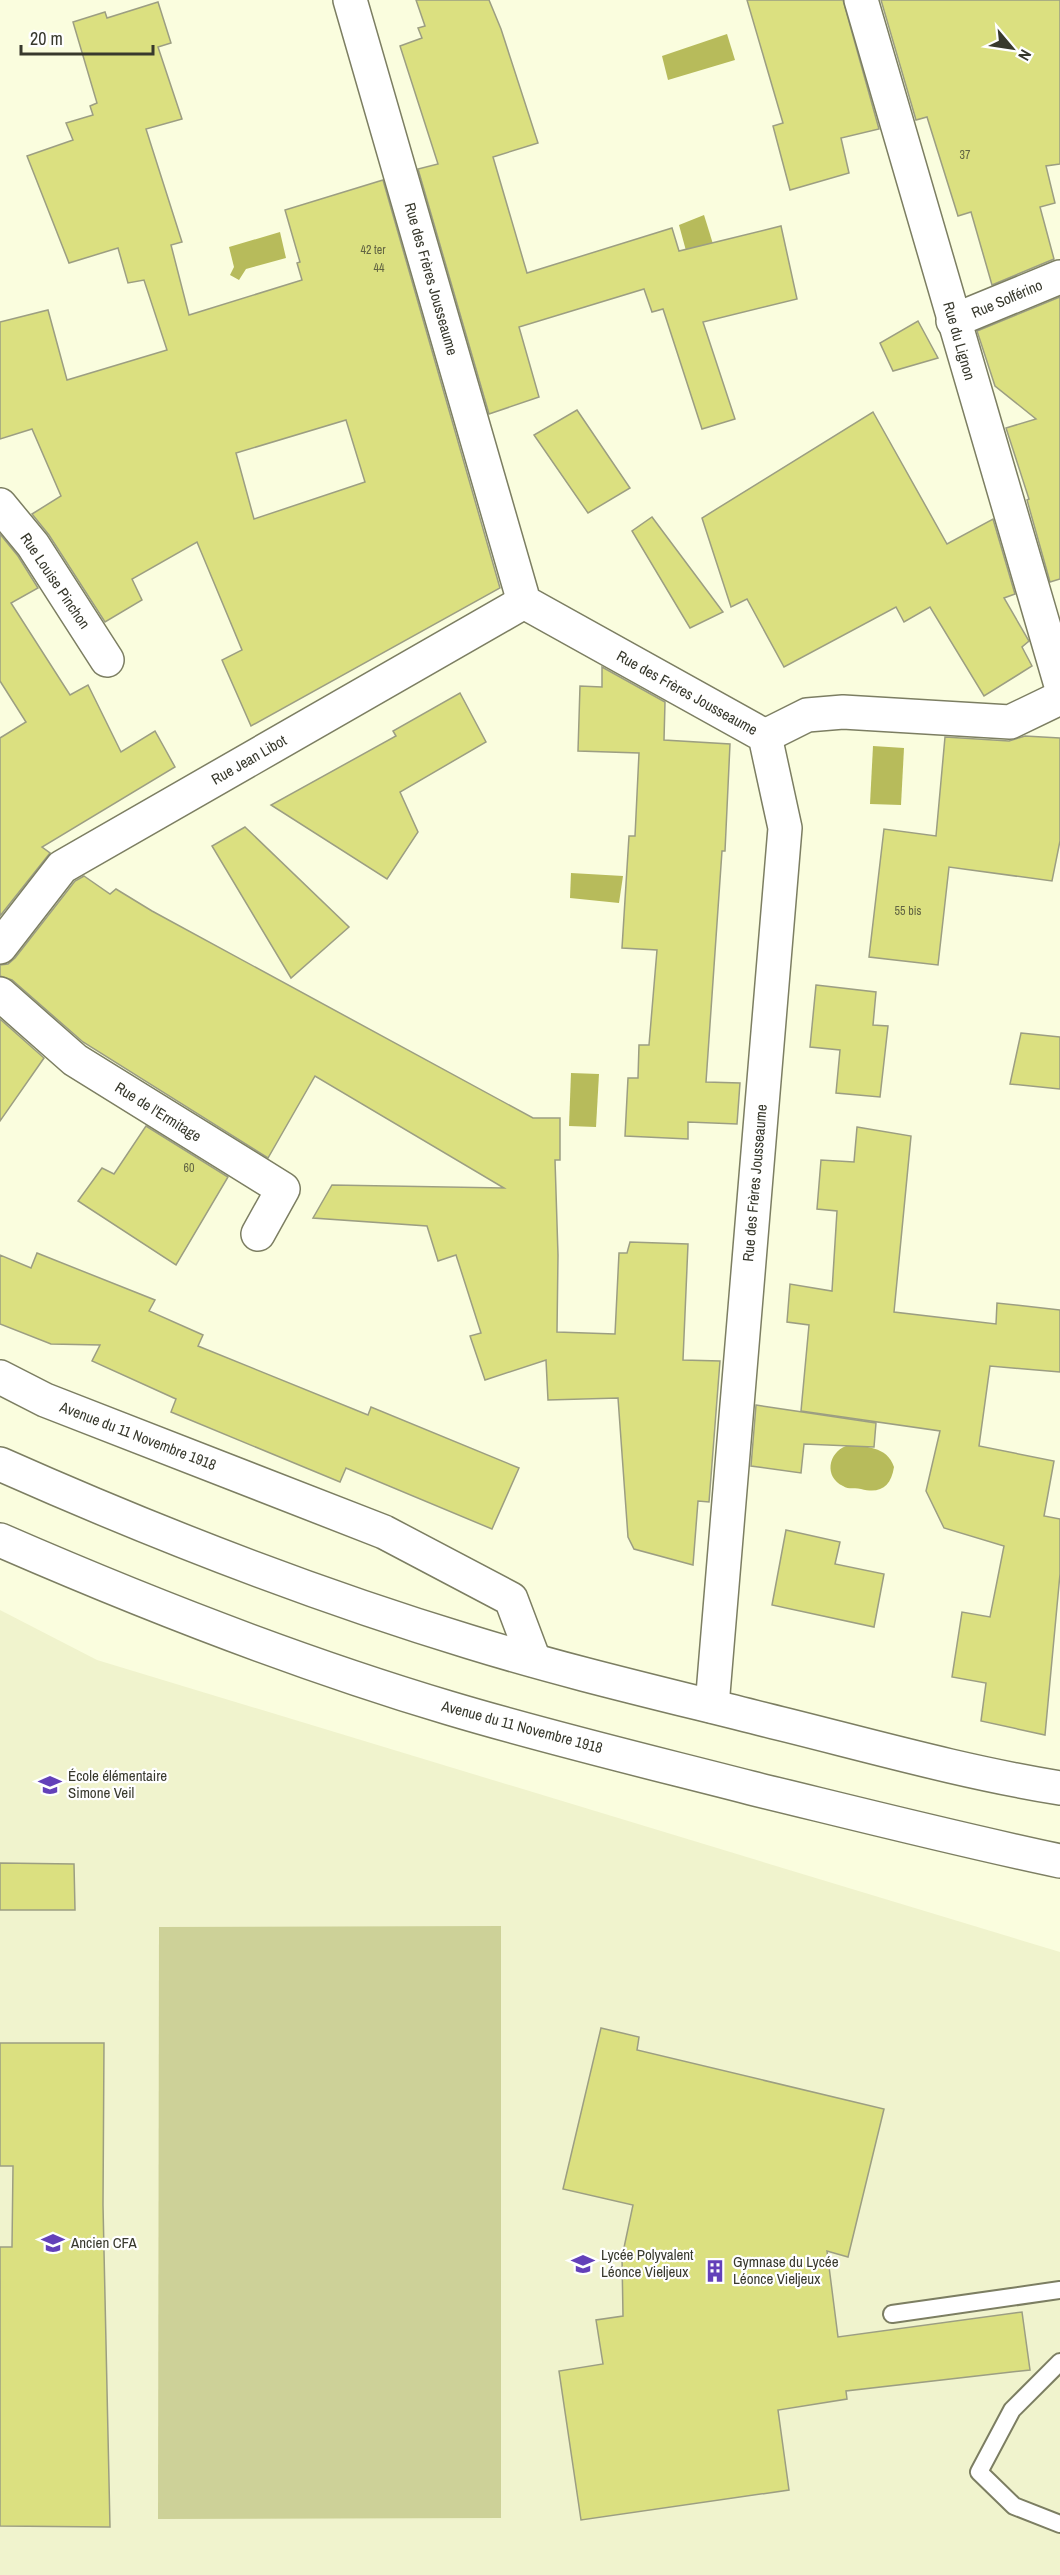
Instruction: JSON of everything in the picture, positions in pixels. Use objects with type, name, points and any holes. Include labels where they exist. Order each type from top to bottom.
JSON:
[{"type":"street","name":"Rue des Frères Jousseaume","points":[[350,0],[524,602],[765,736],[785,828],[712,1706]]},
{"type":"street","name":"Rue du Lignon","points":[[861,0],[1060,682]]},
{"type":"street","name":"Rue Solférino","points":[[954,321],[1060,277]]},
{"type":"street","name":"Rue Louise Pinchon","points":[[0,505],[33,545],[107,660]]},
{"type":"street","name":"Rue Jean Libot","points":[[0,947],[62,867],[524,602]]},
{"type":"street","points":[[765,736],[807,715],[843,711],[1010,722],[1060,698]]},
{"type":"street","name":"Rue de l'Ermitage","points":[[0,994],[75,1060],[283,1189],[258,1234]]},
{"type":"street","name":"Avenue du 11 Novembre 1918","points":[[0,1377],[45,1400],[394,1538],[511,1599],[534,1660]]},
{"type":"street","points":[[0,1464],[106,1512],[232,1561],[361,1607],[534,1660],[992,1776],[1060,1788]]},
{"type":"street","name":"Avenue du 11 Novembre 1918","points":[[0,1540],[209,1627],[328,1670],[449,1708],[571,1742],[872,1818],[1060,1861]]},
{"type":"lane","points":[[892,2314],[1060,2290]]},
{"type":"lane","points":[[1060,2362],[1012,2410],[979,2472],[1014,2506],[1060,2524]]},
{"type":"shaded area","points":[[727,34],[735,60],[668,80],[662,56]]},
{"type":"shaded area","points":[[704,215],[718,260],[691,269],[679,225]]},
{"type":"shaded area","points":[[280,232],[286,258],[246,269],[239,280],[230,275],[234,267],[229,247]]},
{"type":"shaded area","points":[[873,746],[904,748],[901,805],[870,804]]},
{"type":"shaded area","points":[[571,873],[623,876],[619,903],[570,898]]},
{"type":"shaded area","points":[[571,1073],[599,1074],[596,1127],[569,1126]]},
{"type":"shaded area","points":[[846,1446],[868,1447],[881,1451],[891,1460],[894,1467],[890,1480],[884,1487],[879,1490],[848,1488],[837,1482],[831,1471],[832,1459],[840,1449]]},
{"type":"shaded area","name":"Lycée Polyvalent Léonce Vieljeux","points":[[0,1610],[97,1660],[1060,1952],[1060,2575],[0,2575]]},
{"type":"shaded area","points":[[501,1926],[501,2518],[158,2519],[159,1927]]},
{"type":"building","points":[[416,0],[489,0],[501,29],[538,143],[493,157],[527,273],[672,228],[679,251],[781,226],[797,299],[703,322],[735,419],[702,429],[663,309],[652,312],[644,289],[519,327],[539,397],[489,414],[418,169],[438,164],[400,46],[422,38],[418,28],[425,26]]},
{"type":"building","points":[[747,0],[843,0],[879,129],[841,138],[849,173],[790,190],[773,126],[783,123]]},
{"type":"building","points":[[881,0],[1060,0],[1060,164],[1046,166],[1055,203],[1040,207],[1054,259],[992,285],[971,212],[958,216],[927,117],[916,120]]},
{"type":"building","points":[[158,2],[171,43],[158,47],[182,119],[146,129],[182,242],[171,245],[189,315],[302,280],[297,263],[300,262],[285,210],[383,180],[500,588],[251,726],[222,660],[242,650],[197,542],[132,579],[142,600],[105,622],[49,535],[32,514],[61,496],[32,429],[0,439],[0,322],[48,310],[67,380],[167,350],[144,280],[128,283],[118,248],[69,263],[27,156],[73,140],[66,123],[93,115],[90,106],[97,103],[73,22],[105,12],[107,18]],"holes":[[[346,420],[365,482],[254,519],[236,453]]]},
{"type":"building","points":[[1060,297],[1060,579],[1050,582],[1027,500],[1029,499],[1006,428],[1036,419],[995,386],[977,331]]},
{"type":"building","points":[[918,321],[938,358],[893,371],[880,343]]},
{"type":"building","points":[[577,410],[630,488],[588,513],[534,435]]},
{"type":"building","points":[[873,412],[947,544],[993,519],[1015,594],[1004,598],[1029,641],[1022,647],[1032,666],[984,696],[930,607],[904,622],[896,607],[784,667],[747,599],[731,607],[702,518]]},
{"type":"building","points":[[652,517],[723,612],[690,628],[632,531]]},
{"type":"building","points":[[0,534],[18,556],[38,588],[11,603],[70,695],[88,685],[121,752],[155,731],[175,767],[42,847],[50,853],[0,916],[0,738],[26,722],[0,681]]},
{"type":"building","points":[[602,667],[665,702],[664,740],[730,744],[725,851],[722,851],[706,1082],[740,1083],[737,1124],[688,1122],[688,1139],[625,1136],[628,1078],[638,1078],[639,1045],[649,1045],[657,950],[622,948],[629,836],[635,836],[639,753],[578,751],[580,686],[602,687]]},
{"type":"building","points":[[460,693],[486,742],[400,792],[418,832],[387,879],[271,805],[396,736],[393,731]]},
{"type":"building","points":[[1025,736],[1060,738],[1060,841],[1052,881],[949,867],[938,965],[869,957],[884,829],[936,836],[945,737],[1009,741]]},
{"type":"building","points":[[245,827],[349,927],[291,978],[212,846]]},
{"type":"building","points":[[84,876],[110,894],[116,889],[152,911],[533,1118],[560,1118],[560,1160],[555,1160],[558,1255],[557,1332],[615,1334],[619,1253],[627,1253],[630,1242],[688,1244],[683,1360],[720,1361],[709,1502],[698,1501],[693,1565],[634,1549],[628,1537],[618,1398],[548,1400],[546,1360],[485,1380],[470,1336],[481,1333],[456,1255],[438,1261],[427,1226],[313,1218],[332,1185],[504,1188],[315,1076],[268,1158],[83,1042],[12,980],[0,976],[0,965],[8,964],[15,958],[75,881]]},
{"type":"building","points":[[816,985],[876,992],[873,1025],[888,1026],[880,1097],[836,1093],[840,1050],[810,1047]]},
{"type":"building","points":[[0,1019],[44,1058],[0,1121]]},
{"type":"building","points":[[1021,1033],[1060,1037],[1060,1089],[1010,1084]]},
{"type":"building","points":[[146,1126],[228,1177],[176,1265],[78,1201],[102,1168],[114,1174]]},
{"type":"building","points":[[857,1127],[911,1136],[894,1312],[996,1324],[997,1303],[1060,1310],[1060,1372],[990,1366],[979,1446],[1054,1461],[1044,1516],[1060,1519],[1060,1574],[1045,1735],[981,1721],[986,1683],[952,1677],[962,1612],[990,1617],[1004,1546],[944,1528],[926,1491],[940,1431],[801,1411],[809,1325],[787,1322],[790,1284],[832,1291],[837,1211],[817,1209],[821,1160],[854,1162]]},
{"type":"building","points":[[37,1253],[155,1300],[149,1311],[203,1335],[198,1346],[368,1415],[371,1407],[519,1468],[492,1529],[346,1468],[340,1482],[171,1412],[176,1399],[92,1361],[100,1345],[51,1344],[0,1324],[0,1255],[31,1268]]},
{"type":"building","points":[[756,1405],[876,1423],[874,1447],[804,1444],[801,1473],[751,1466]]},
{"type":"building","points":[[786,1530],[840,1542],[835,1564],[884,1574],[874,1627],[772,1605]]},
{"type":"building","points":[[0,1863],[74,1864],[75,1910],[0,1910]]},
{"type":"building","name":"Gymnase du Lycée Léonce Vieljeux","points":[[601,2028],[639,2037],[637,2050],[884,2109],[848,2257],[827,2251],[838,2337],[1022,2312],[1030,2370],[846,2391],[847,2399],[778,2410],[789,2490],[581,2520],[559,2371],[603,2364],[596,2320],[623,2316],[622,2257],[633,2205],[563,2189]]},
{"type":"building","name":"Ancien CFA","points":[[0,2043],[104,2043],[103,2205],[110,2527],[0,2526],[0,2247],[12,2247],[13,2166],[0,2166]]},
{"type":"place","name":"École élémentaire Simone Veil","points":[[50,1785]]},
{"type":"place","name":"Ancien CFA","points":[[53,2243]]},
{"type":"place","name":"Lycée Polyvalent Léonce Vieljeux","points":[[583,2264]]},
{"type":"place","name":"Gymnase du Lycée Léonce Vieljeux","points":[[715,2271]]}]
